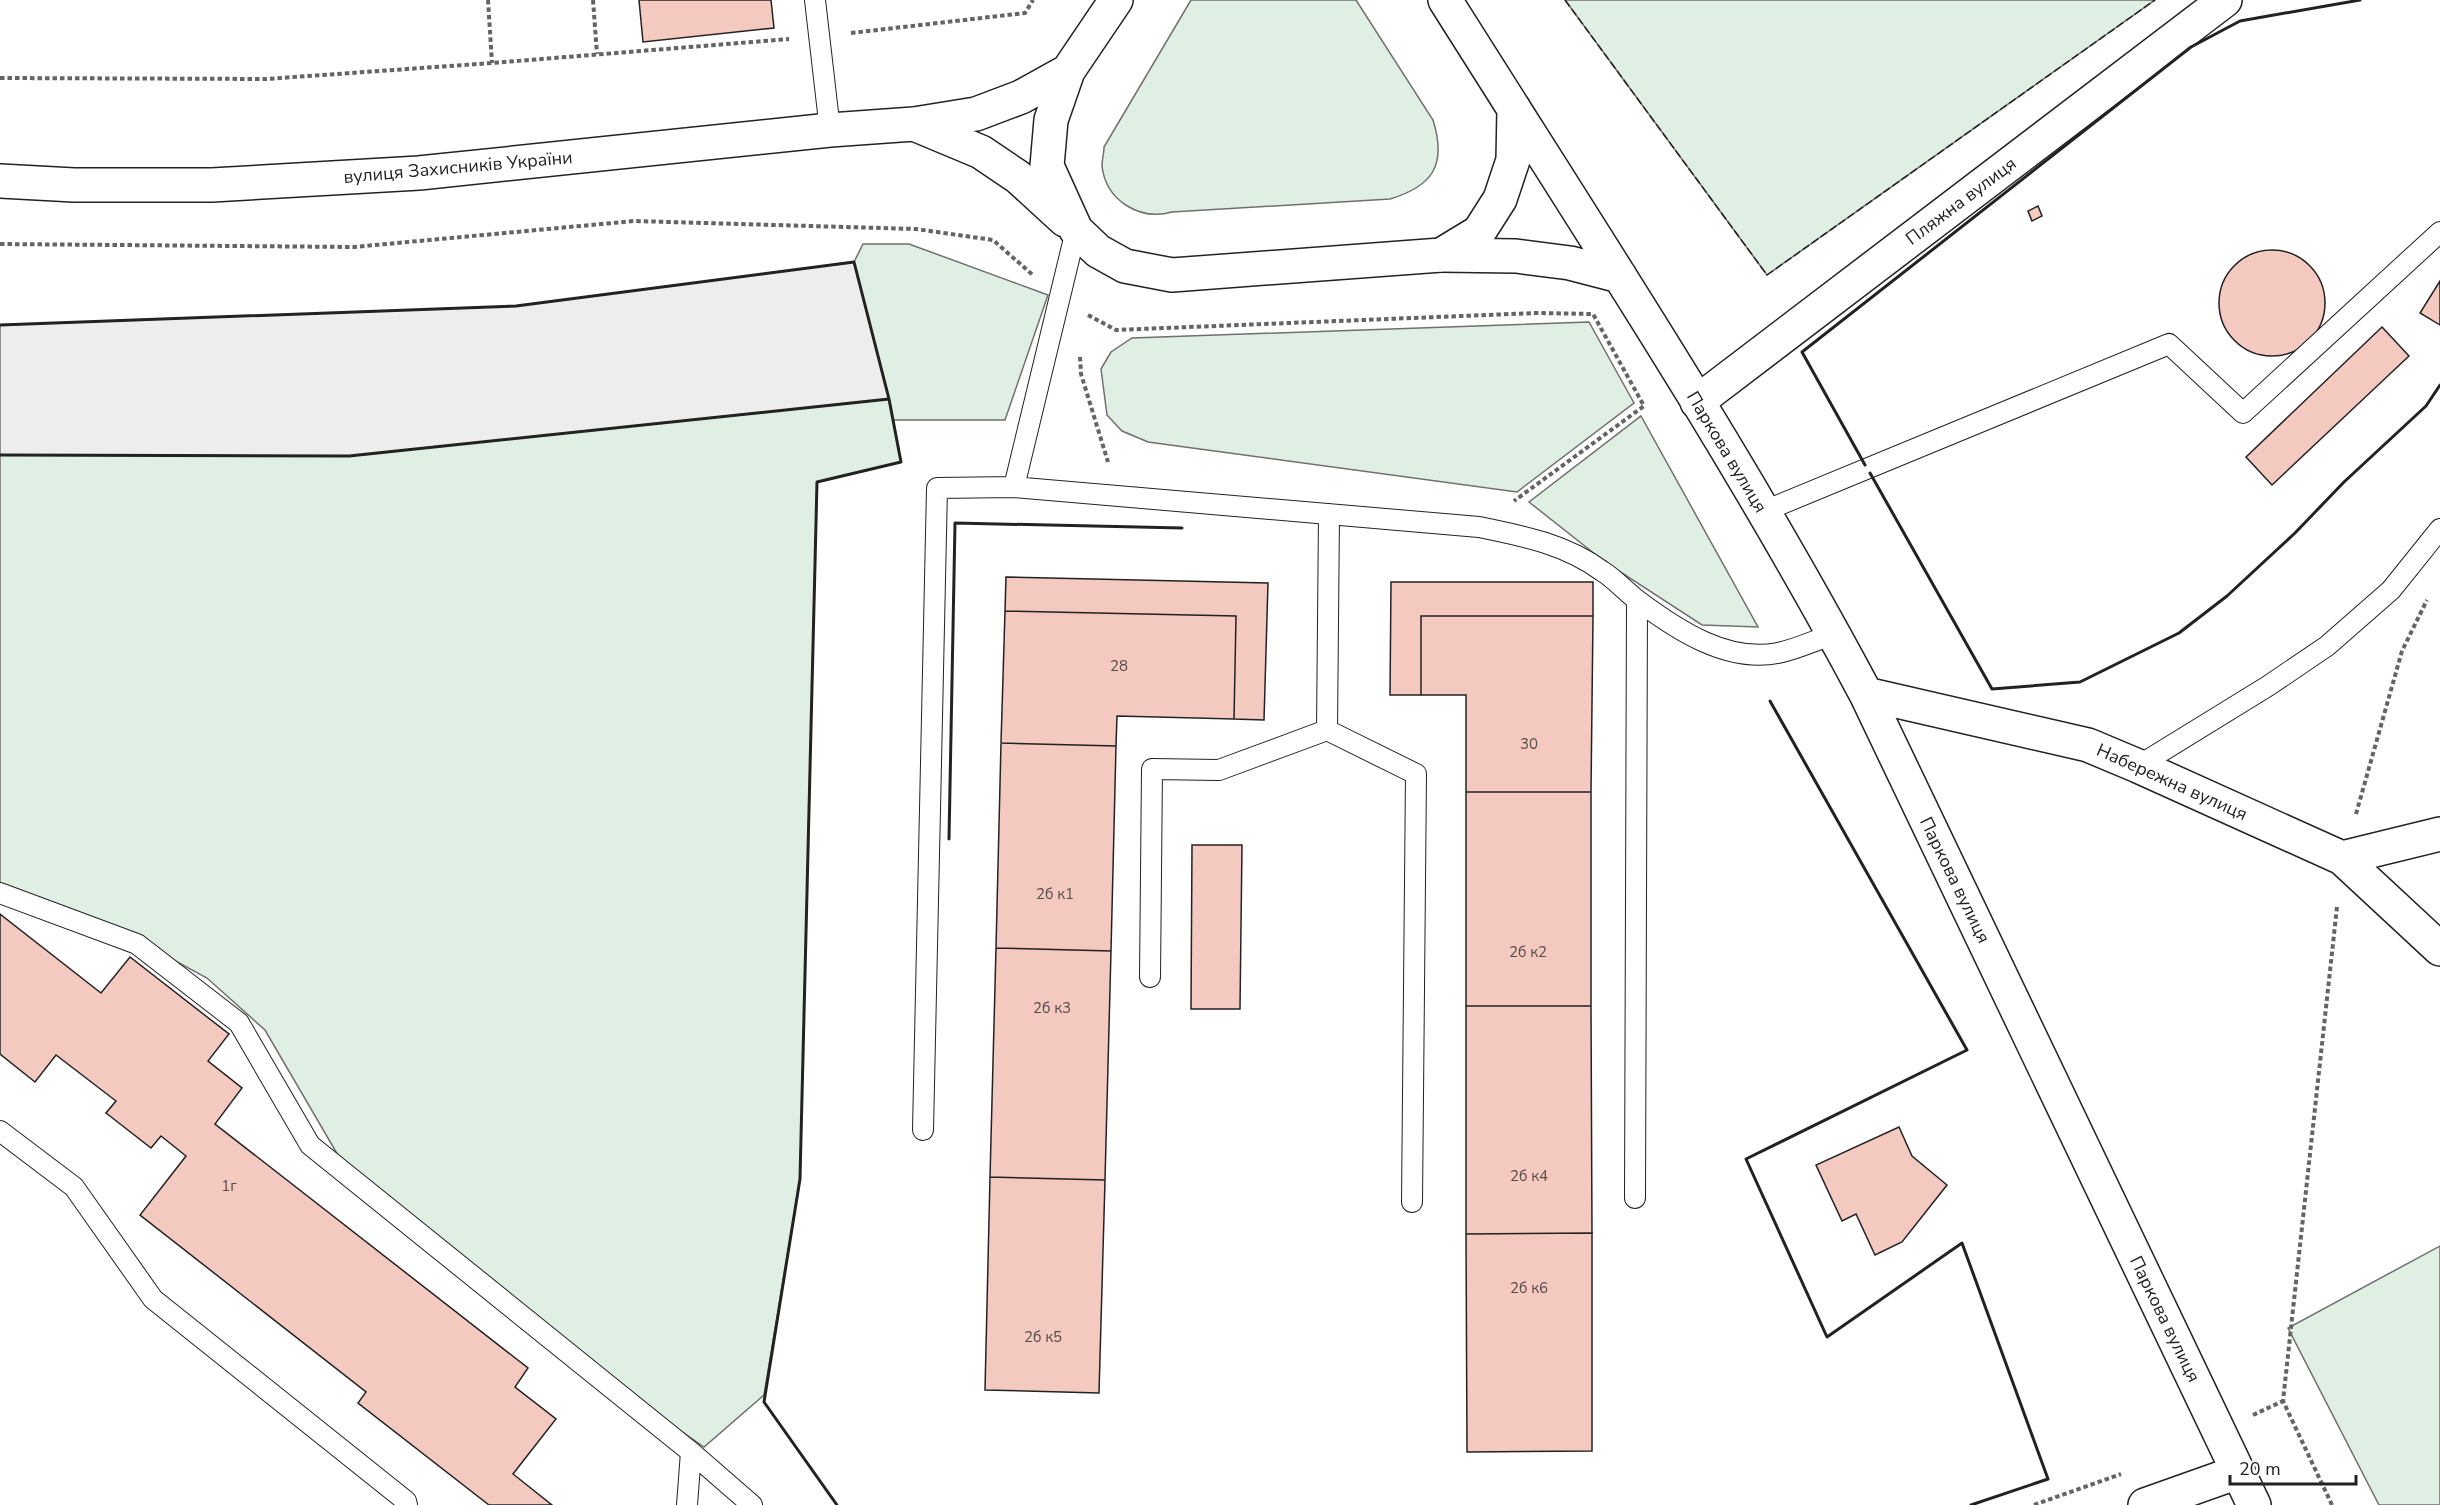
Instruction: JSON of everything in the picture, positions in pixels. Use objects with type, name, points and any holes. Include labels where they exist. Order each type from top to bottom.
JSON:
[{"type":"street","points":[[1076,230],[1047,166],[1051,120],[1068,71],[1116,0]]},
{"type":"street","name":"Паркова вулиця","points":[[1445,0],[1620,276],[1834,634],[1866,694],[2254,1505]]},
{"type":"street","name":"Пляжна вулиця","points":[[1697,402],[2225,0]]},
{"type":"street","name":"вулиця Захисників України","points":[[0,181],[74,185],[212,185],[419,173],[830,130],[914,124],[976,114],[1021,97],[1068,71]]},
{"type":"street","points":[[1441,255],[1479,232],[1500,199],[1513,160],[1514,109]]},
{"type":"street","points":[[914,124],[981,152],[1018,177],[1098,251],[1125,266],[1172,275],[1441,255],[1516,256],[1570,263],[1620,276]]},
{"type":"street","name":"Набережна вулиця","points":[[1866,694],[2088,746],[2138,766],[2342,858],[2440,949]]},
{"type":"street","points":[[2342,858],[2440,834]]},
{"type":"street","points":[[2145,1505],[2238,1472]]},
{"type":"lane","points":[[815,0],[830,130]]},
{"type":"lane","points":[[1014,487],[1076,230]]},
{"type":"lane","points":[[1762,512],[2169,344],[2242,413],[2440,232]]},
{"type":"lane","points":[[923,1131],[937,488],[1014,487],[1479,527],[1536,538],[1567,550],[1602,570],[1637,600],[1682,630],[1714,646],[1747,655],[1778,653],[1834,634]]},
{"type":"lane","points":[[1327,730],[1329,514]]},
{"type":"lane","points":[[2138,766],[2268,686],[2327,646],[2391,590],[2440,528]]},
{"type":"lane","points":[[1635,1198],[1637,600]]},
{"type":"lane","points":[[1150,977],[1152,769],[1219,770],[1327,730],[1416,774],[1412,1202]]},
{"type":"lane","points":[[0,893],[138,944],[239,1023],[310,1145],[691,1452],[752,1505]]},
{"type":"lane","points":[[0,1131],[74,1187],[153,1299],[406,1501],[407,1505]]},
{"type":"lane","points":[[687,1505],[691,1452]]},
{"type":"path","points":[[488,0],[492,63]]},
{"type":"path","points":[[592,0],[597,54]]},
{"type":"path","points":[[0,78],[266,79],[492,63],[819,36],[1025,13],[1034,0]]},
{"type":"path","points":[[0,244],[354,247],[634,221],[916,229],[993,240],[1068,306],[1116,330],[1536,313],[1593,314],[1644,406],[1479,527]]},
{"type":"path","points":[[1079,352],[1082,374],[1118,496]]},
{"type":"path","points":[[2332,1505],[2283,1401],[2342,858],[2367,780],[2402,651],[2430,592]]},
{"type":"path","points":[[2034,1505],[2123,1474]]},
{"type":"green space","points":[[1191,0],[1356,0],[1433,120],[1438,150],[1433,172],[1417,188],[1390,199],[1160,214],[1148,214],[1127,206],[1117,198],[1105,178],[1102,166],[1104,147]]},
{"type":"green space","points":[[1565,0],[2155,0],[1767,275]]},
{"type":"green space","points":[[863,244],[909,244],[1048,295],[1005,420],[893,420],[901,462],[817,482],[800,1179],[764,1395],[704,1447],[644,1405],[339,1157],[265,1030],[207,978],[137,940],[0,884],[0,455],[349,456],[889,398],[854,262]]},
{"type":"green space","points":[[1589,322],[1634,403],[1517,492],[1148,442],[1122,431],[1107,415],[1101,369],[1111,352],[1132,338]]},
{"type":"green space","points":[[1641,416],[1758,627],[1702,625],[1605,562],[1529,502]]},
{"type":"green space","points":[[2440,1246],[2440,1505],[2379,1505],[2288,1328]]},
{"type":"shaded area","points":[[854,262],[889,399],[349,456],[0,455],[0,325],[516,306]]},
{"type":"building","points":[[639,0],[771,0],[774,28],[643,42]]},
{"type":"building","points":[[2038,206],[2042,216],[2032,221],[2028,211]]},
{"type":"building","points":[[2272,250],[2292,254],[2309,266],[2321,283],[2325,303],[2321,323],[2309,340],[2292,352],[2272,356],[2252,352],[2235,340],[2223,323],[2219,303],[2223,283],[2235,266],[2252,254]]},
{"type":"building","points":[[2440,281],[2440,325],[2420,313]]},
{"type":"building","points":[[2382,327],[2409,356],[2272,485],[2246,457]]},
{"type":"building","points":[[1006,577],[1268,583],[1264,720],[1234,719],[1236,616],[1005,611]]},
{"type":"building","points":[[1391,582],[1593,582],[1593,616],[1421,616],[1421,695],[1390,695]]},
{"type":"building","points":[[1005,611],[1236,616],[1234,719],[1117,716],[1116,746],[1001,743]]},
{"type":"building","points":[[1421,616],[1593,616],[1591,792],[1466,792],[1466,695],[1421,695]]},
{"type":"building","points":[[1001,743],[1116,746],[1111,951],[996,948]]},
{"type":"building","points":[[1466,792],[1591,792],[1591,1006],[1466,1006]]},
{"type":"building","points":[[1192,845],[1242,845],[1240,1009],[1191,1009]]},
{"type":"building","points":[[0,914],[101,993],[130,957],[229,1034],[208,1061],[242,1088],[215,1124],[528,1368],[515,1387],[556,1419],[513,1474],[552,1505],[489,1505],[358,1403],[366,1392],[140,1215],[186,1156],[161,1136],[151,1148],[106,1113],[116,1101],[56,1055],[35,1082],[0,1054]]},
{"type":"building","points":[[996,948],[1111,951],[1105,1180],[990,1177]]},
{"type":"building","points":[[1466,1006],[1591,1006],[1592,1233],[1466,1234]]},
{"type":"building","points":[[1899,1127],[1912,1156],[1947,1185],[1902,1242],[1875,1255],[1856,1214],[1842,1221],[1816,1165]]},
{"type":"building","points":[[990,1177],[1105,1180],[1099,1393],[985,1390]]},
{"type":"building","points":[[1592,1233],[1592,1451],[1467,1452],[1466,1234]]},
{"type":"fence","points":[[1565,0],[1767,275],[2155,0]]},
{"type":"wall","points":[[1865,465],[1802,352],[2191,47],[2240,21],[2360,0]]},
{"type":"wall","points":[[0,325],[516,306],[854,262],[889,399],[349,456],[0,455]]},
{"type":"wall","points":[[1870,473],[1992,689],[2080,682],[2179,633],[2227,596],[2426,406],[2440,385]]},
{"type":"wall","points":[[837,1505],[764,1402],[800,1179],[817,482],[901,462],[889,399]]},
{"type":"wall","points":[[949,839],[955,523],[1182,528]]},
{"type":"wall","points":[[1770,701],[1967,1050],[1746,1159],[1827,1337],[1962,1243],[2048,1479],[1971,1505]]}]
